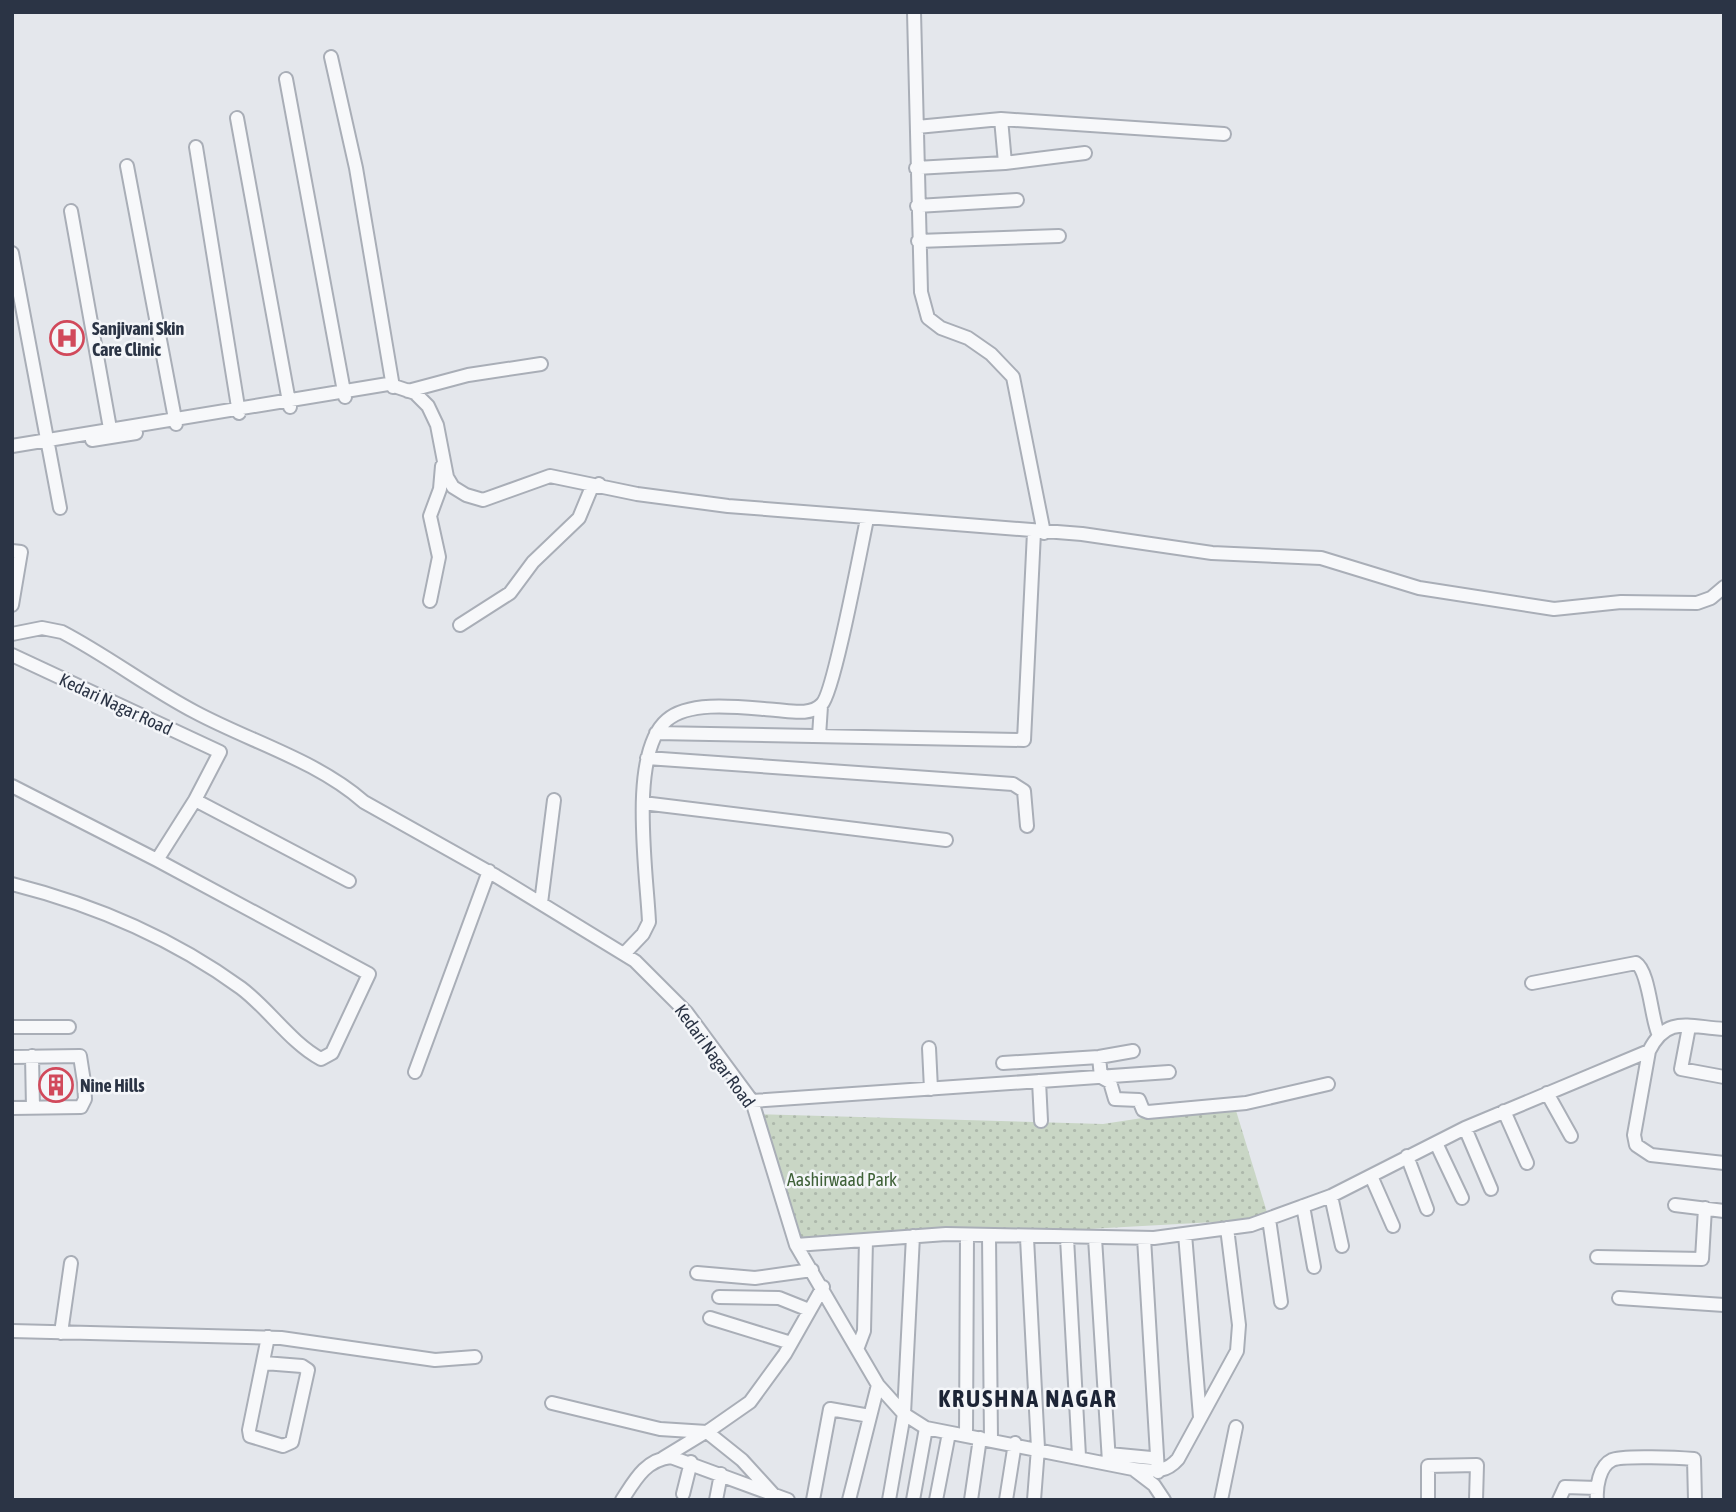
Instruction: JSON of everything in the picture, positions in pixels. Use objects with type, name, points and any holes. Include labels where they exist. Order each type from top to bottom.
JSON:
[{"type":"street","points":[[656,733],[1024,740],[1039,533],[1013,377],[991,354],[968,338],[940,328],[928,318],[921,292],[914,12]]},
{"type":"street","points":[[12,446],[47,443],[344,394],[389,392],[393,387],[356,168],[331,57]]},
{"type":"street","points":[[286,79],[344,394]]},
{"type":"street","points":[[237,118],[289,404]]},
{"type":"street","points":[[917,127],[1001,119],[1224,134]]},
{"type":"street","points":[[1001,119],[1005,163]]},
{"type":"street","points":[[196,147],[239,411]]},
{"type":"street","points":[[916,168],[1005,163],[1085,153]]},
{"type":"street","points":[[127,166],[176,422]]},
{"type":"street","points":[[917,206],[1017,200]]},
{"type":"street","points":[[71,211],[111,432]]},
{"type":"street","points":[[918,241],[1059,236]]},
{"type":"street","points":[[12,253],[19,329],[60,508]]},
{"type":"street","points":[[408,391],[468,375],[541,364]]},
{"type":"street","points":[[393,387],[408,391],[428,405],[453,487],[466,495],[484,500],[550,476],[599,484],[637,495],[867,519],[916,519],[1039,533],[1082,534],[1212,553],[1321,558],[1419,587],[1554,608],[1621,602],[1697,603],[1711,598],[1724,587]]},
{"type":"street","points":[[12,453],[47,443]]},
{"type":"street","points":[[430,601],[439,557],[430,516],[440,489],[444,456]]},
{"type":"street","points":[[460,625],[510,593],[533,562],[579,518],[591,489],[599,484]]},
{"type":"street","points":[[624,954],[643,934],[649,922],[643,803],[647,758],[656,733],[668,719],[686,711],[718,706],[806,712],[821,706],[827,699],[867,519]]},
{"type":"street","points":[[12,551],[21,552],[12,605]]},
{"type":"street","name":"Kedari Nagar Road","points":[[12,634],[42,628],[62,632],[197,713],[249,735],[346,786],[364,802],[489,871],[635,961],[687,1013],[752,1101],[796,1245],[878,1385],[904,1414],[926,1427],[949,1433],[1079,1456],[1109,1458],[1133,1469],[1162,1497]]},
{"type":"street","name":"Kedari Nagar Road","points":[[12,655],[220,752],[195,800]]},
{"type":"street","points":[[819,736],[821,706]]},
{"type":"street","points":[[647,758],[1013,783],[1024,791],[1027,826]]},
{"type":"street","points":[[12,786],[369,974],[332,1053],[321,1059],[313,1055],[243,990],[154,934],[103,911],[12,884]]},
{"type":"street","points":[[157,860],[195,800],[349,881]]},
{"type":"street","points":[[541,903],[554,800]]},
{"type":"street","points":[[643,803],[946,839]]},
{"type":"street","points":[[415,1072],[489,871]]},
{"type":"street","points":[[1532,983],[1636,963],[1644,972],[1650,1012],[1658,1033]]},
{"type":"street","points":[[1724,1029],[1670,1026],[1658,1033],[1649,1051],[1634,1135],[1636,1145],[1651,1155],[1724,1163]]},
{"type":"street","points":[[12,1027],[69,1027]]},
{"type":"street","points":[[1689,1027],[1681,1069],[1724,1077]]},
{"type":"street","points":[[929,1048],[931,1088]]},
{"type":"street","points":[[1003,1062],[1099,1057],[1133,1051]]},
{"type":"street","points":[[796,1245],[914,1236],[1144,1238],[1227,1228],[1269,1219],[1331,1196],[1465,1128],[1649,1051]]},
{"type":"street","points":[[32,1056],[33,1108]]},
{"type":"street","points":[[12,1057],[80,1056],[85,1082],[85,1099],[81,1107],[12,1108]]},
{"type":"street","points":[[1099,1057],[1101,1077]]},
{"type":"street","points":[[752,1101],[1169,1072]]},
{"type":"street","points":[[1101,1077],[1110,1082],[1115,1099],[1139,1100],[1143,1110],[1148,1112],[1246,1103],[1328,1084]]},
{"type":"street","points":[[1039,1081],[1041,1121]]},
{"type":"street","points":[[1546,1093],[1571,1136]]},
{"type":"street","points":[[1504,1111],[1527,1163]]},
{"type":"street","points":[[1465,1128],[1491,1189]]},
{"type":"street","points":[[1436,1143],[1462,1198]]},
{"type":"street","points":[[1407,1156],[1427,1209]]},
{"type":"street","points":[[1371,1176],[1393,1226]]},
{"type":"street","points":[[1331,1196],[1342,1247]]},
{"type":"street","points":[[1675,1205],[1724,1210]]},
{"type":"street","points":[[1303,1206],[1314,1267]]},
{"type":"street","points":[[1597,1257],[1702,1259],[1705,1208]]},
{"type":"street","points":[[1269,1219],[1280,1302]]},
{"type":"street","points":[[1162,1497],[1178,1459],[1237,1351],[1239,1325],[1227,1228]]},
{"type":"street","points":[[1185,1234],[1200,1417]]},
{"type":"street","points":[[966,1436],[967,1235]]},
{"type":"street","points":[[889,1500],[904,1414],[914,1236]]},
{"type":"street","points":[[971,1500],[985,1439],[989,1236]]},
{"type":"street","points":[[1027,1238],[1038,1448],[1034,1500]]},
{"type":"street","points":[[1068,1238],[1079,1456]]},
{"type":"street","points":[[1095,1238],[1109,1458],[1151,1458]]},
{"type":"street","points":[[1144,1238],[1158,1472]]},
{"type":"street","points":[[858,1347],[864,1331],[866,1240]]},
{"type":"street","points":[[61,1333],[71,1263]]},
{"type":"street","points":[[697,1273],[755,1278],[812,1270]]},
{"type":"street","points":[[622,1500],[642,1471],[750,1402],[791,1343],[823,1287]]},
{"type":"street","points":[[719,1297],[779,1298],[809,1310]]},
{"type":"street","points":[[1619,1298],[1724,1305]]},
{"type":"street","points":[[710,1318],[791,1343]]},
{"type":"street","points":[[12,1332],[268,1337],[435,1360],[475,1357]]},
{"type":"street","points":[[264,1363],[302,1366],[308,1370],[292,1441],[283,1446],[250,1436],[268,1337]]},
{"type":"street","points":[[849,1500],[878,1385]]},
{"type":"street","points":[[552,1402],[660,1429],[705,1432],[742,1460],[778,1497]]},
{"type":"street","points":[[813,1500],[830,1409],[870,1416]]},
{"type":"street","points":[[914,1500],[926,1427]]},
{"type":"street","points":[[1221,1500],[1236,1427]]},
{"type":"street","points":[[936,1500],[949,1433]]},
{"type":"street","points":[[1006,1500],[1015,1443]]},
{"type":"street","points":[[663,1458],[691,1462],[721,1474],[756,1494],[778,1497]]},
{"type":"street","points":[[1559,1500],[1565,1487],[1595,1492],[1607,1463],[1617,1458],[1693,1459],[1696,1462],[1695,1500]]},
{"type":"street","points":[[1133,1469],[1158,1472],[1170,1468],[1178,1459]]},
{"type":"street","points":[[683,1494],[691,1462]]},
{"type":"street","points":[[1428,1500],[1428,1466],[1477,1465],[1476,1500]]},
{"type":"street","points":[[716,1500],[721,1474]]},
{"type":"green space","name":"Aashirwaad Park","points":[[1234,1104],[1269,1219],[796,1245],[757,1114],[1103,1124]]},
{"type":"place","name":"Sanjivani Skin Care Clinic","points":[[67,338]]},
{"type":"place","name":"Nine Hills","points":[[56,1085]]},
{"type":"district","name":"KRUSHNA NAGAR","points":[[1028,1398]]}]
